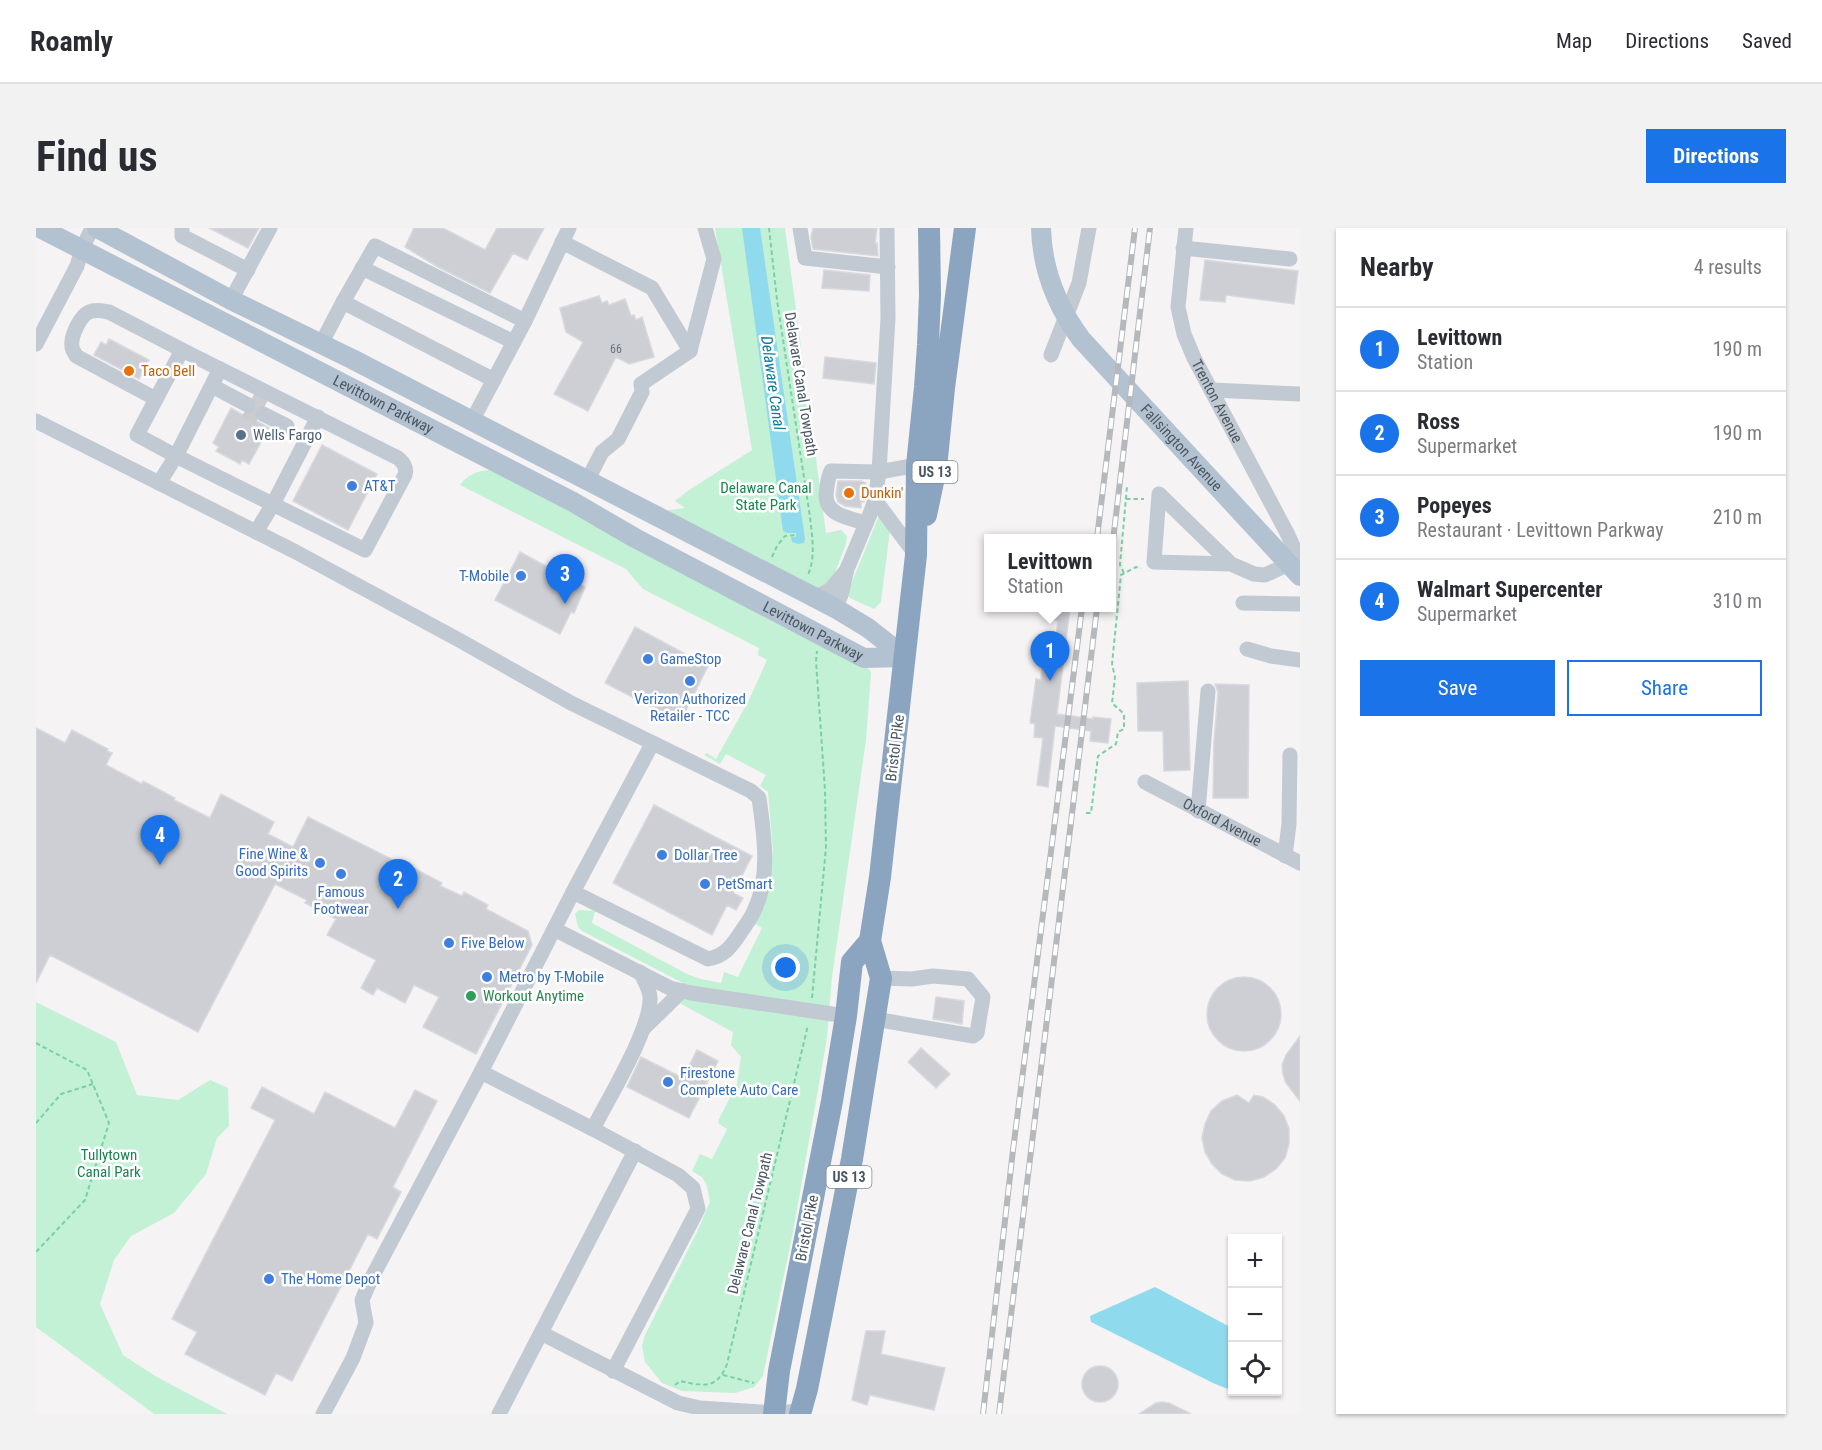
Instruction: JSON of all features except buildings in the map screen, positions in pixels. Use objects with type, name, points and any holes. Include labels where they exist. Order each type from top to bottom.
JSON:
[{"type":"highway","name":"Bristol Pike","points":[[806,1413],[809,1378],[852,1159],[881,978],[870,941],[880,877],[916,555],[916,465],[925,387],[930,295],[929,228]]},
{"type":"highway","name":"Bristol Pike","points":[[916,555],[936,468],[965,228]]},
{"type":"highway","name":"Bristol Pike","points":[[774,1413],[779,1371],[832,1101],[852,962],[870,941]]},
{"type":"main road","name":"Levittown Parkway","points":[[40,228],[573,502],[635,538],[864,658],[905,657]]},
{"type":"main road","name":"Levittown Parkway","points":[[97,228],[231,300],[472,421],[835,609],[868,628],[905,657]]},
{"type":"main road","name":"Fallsington Avenue","points":[[1041,228],[1044,262],[1058,302],[1081,339],[1169,436],[1296,567]]},
{"type":"street","points":[[36,344],[77,266],[92,228]]},
{"type":"street","points":[[182,228],[182,236],[248,270]]},
{"type":"street","points":[[231,300],[270,228]]},
{"type":"street","points":[[587,481],[602,452],[618,439],[642,393],[641,384],[690,351],[714,259],[705,228]]},
{"type":"street","points":[[800,228],[804,258],[888,267]]},
{"type":"street","points":[[835,609],[841,596],[847,569],[875,500],[879,472],[887,339],[887,228]]},
{"type":"street","points":[[1051,355],[1079,283],[1089,228]]},
{"type":"street","name":"Trenton Avenue","points":[[1186,228],[1178,299],[1181,323],[1194,358],[1212,390],[1296,567]]},
{"type":"street","points":[[472,421],[525,321],[565,235],[652,288],[690,351]]},
{"type":"street","points":[[321,344],[375,246],[525,321]]},
{"type":"street","points":[[1184,248],[1290,259]]},
{"type":"street","points":[[362,268],[514,342]]},
{"type":"street","points":[[343,302],[494,380]]},
{"type":"street","points":[[156,399],[76,356],[72,347],[74,334],[88,312],[98,310],[110,312],[398,458],[405,467],[405,475],[365,550],[137,435],[182,350]]},
{"type":"street","points":[[159,483],[176,456],[220,369]]},
{"type":"street","points":[[212,386],[232,397],[235,406],[248,406]]},
{"type":"street","points":[[1212,390],[1300,394]]},
{"type":"street","points":[[263,414],[287,426]]},
{"type":"street","points":[[256,532],[318,417]]},
{"type":"street","points":[[36,421],[256,532],[459,640],[562,699],[751,791],[759,798],[764,836],[764,874],[760,894],[754,912],[728,950],[719,957],[708,959],[573,892]]},
{"type":"street","points":[[866,523],[832,512],[826,504],[827,481],[831,471],[879,472],[916,465]]},
{"type":"street","points":[[1231,564],[1154,562],[1159,494],[1231,564],[1254,574],[1265,575],[1296,567]]},
{"type":"street","points":[[875,500],[916,555]]},
{"type":"street","points":[[814,598],[830,590],[847,569]]},
{"type":"street","points":[[1243,603],[1300,604]]},
{"type":"street","points":[[1247,649],[1271,656],[1300,660]]},
{"type":"street","points":[[1198,811],[1208,691]]},
{"type":"street","points":[[323,1414],[353,1358],[366,1323],[362,1300],[371,1279],[652,744]]},
{"type":"street","points":[[1285,856],[1289,824],[1290,755]]},
{"type":"street","name":"Oxford Avenue","points":[[1145,782],[1300,863]]},
{"type":"street","points":[[554,929],[670,988],[846,1016]]},
{"type":"street","points":[[593,1129],[644,1028],[650,1006],[650,995],[640,972]]},
{"type":"street","points":[[875,1019],[973,1036],[977,1034],[983,997],[968,979],[933,976],[912,979],[881,978]]},
{"type":"street","points":[[644,1028],[682,991]]},
{"type":"street","points":[[481,1072],[635,1151],[678,1175],[693,1188],[698,1209],[613,1371]]},
{"type":"street","points":[[499,1414],[635,1151]]},
{"type":"street","points":[[541,1333],[667,1398],[689,1406],[774,1413],[806,1413]]},
{"type":"path","name":"Delaware Canal Towpath","points":[[769,228],[777,300],[813,549],[813,564],[807,579]]},
{"type":"path","points":[[1124,573],[1120,565],[1126,486]]},
{"type":"path","points":[[1126,499],[1145,499]]},
{"type":"path","points":[[771,560],[777,546],[785,536],[796,535]]},
{"type":"path","points":[[1086,813],[1091,813],[1098,756],[1116,744],[1118,732],[1124,729],[1124,714],[1112,703],[1115,676],[1112,664],[1121,574],[1136,567],[1148,569]]},
{"type":"path","points":[[812,996],[826,847],[817,651]]},
{"type":"path","name":"Delaware Canal Towpath","points":[[723,1375],[809,1022]]},
{"type":"path","points":[[36,1043],[87,1070],[109,1123],[85,1200],[36,1252]]},
{"type":"path","points":[[36,1123],[61,1094],[93,1084]]},
{"type":"path","points":[[674,1386],[680,1381],[709,1385],[723,1375],[754,1383]]},
{"type":"green space","name":"Delaware Canal State Park","points":[[715,228],[785,228],[826,533],[841,530],[847,536],[831,583],[813,590],[663,511],[685,508],[675,501],[752,450]]},
{"type":"green space","points":[[490,470],[497,471],[771,620],[869,669],[871,673],[866,740],[832,977],[827,1038],[793,1232],[763,1376],[754,1387],[735,1393],[682,1391],[662,1383],[645,1362],[642,1346],[645,1335],[710,1202],[707,1186],[702,1177],[692,1171],[700,1154],[712,1159],[727,1129],[718,1121],[737,1084],[741,1057],[731,1045],[733,1032],[681,1004],[683,983],[582,931],[578,927],[575,914],[579,910],[595,911],[592,923],[687,974],[721,983],[724,972],[738,977],[762,928],[754,923],[768,884],[773,851],[768,792],[760,786],[766,775],[726,754],[720,764],[704,755],[707,753],[716,759],[748,702],[767,660],[758,655],[759,648],[643,589],[626,569],[460,485],[473,474]]},
{"type":"green space","points":[[879,516],[890,530],[881,602],[874,609],[850,598],[847,594]]},
{"type":"green space","name":"Tullytown Canal Park","points":[[36,1002],[116,1042],[137,1095],[178,1100],[210,1080],[228,1088],[229,1126],[217,1138],[206,1174],[174,1213],[131,1236],[114,1260],[100,1304],[123,1355],[155,1376],[227,1414],[154,1414],[36,1327]]},
{"type":"water","name":"Delaware Canal","points":[[742,228],[760,228],[804,543],[792,542],[791,537],[796,537],[796,533],[783,531]]},
{"type":"water","points":[[1155,1287],[1228,1326],[1228,1389],[1091,1322],[1090,1316]]},
{"type":"tunnel","points":[[251,400],[266,408]]},
{"type":"tunnel","points":[[245,411],[260,419]]},
{"type":"railway","points":[[1097,534],[1135,228]]},
{"type":"railway","points":[[1114,534],[1150,228]]},
{"type":"railway","points":[[983,1414],[1013,1150],[1081,612]]},
{"type":"railway","points":[[999,1414],[1097,612]]},
{"type":"place","name":"Taco Bell","points":[[129,371]]},
{"type":"place","name":"Wells Fargo","points":[[241,435]]},
{"type":"place","name":"AT&T","points":[[352,486]]},
{"type":"place","name":"Dunkin'","points":[[849,493]]},
{"type":"place","name":"T-Mobile","points":[[521,576]]},
{"type":"place","name":"Popeyes","points":[[565,604]]},
{"type":"place","name":"GameStop","points":[[648,659]]},
{"type":"place","name":"Verizon Authorized Retailer - TCC","points":[[690,681]]},
{"type":"place","name":"Levittown","points":[[1050,681]]},
{"type":"place","name":"Dollar Tree","points":[[662,855]]},
{"type":"place","name":"Fine Wine & Good Spirits","points":[[320,863]]},
{"type":"place","name":"Walmart Supercenter","points":[[160,865]]},
{"type":"place","name":"Famous Footwear","points":[[341,874]]},
{"type":"place","name":"PetSmart","points":[[705,884]]},
{"type":"place","name":"Ross","points":[[398,909]]},
{"type":"place","name":"Five Below","points":[[449,943]]},
{"type":"place","name":"Metro by T-Mobile","points":[[487,977]]},
{"type":"place","name":"Workout Anytime","points":[[471,996]]},
{"type":"place","name":"Firestone Complete Auto Care","points":[[668,1082]]},
{"type":"place","name":"The Home Depot","points":[[269,1279]]}]
